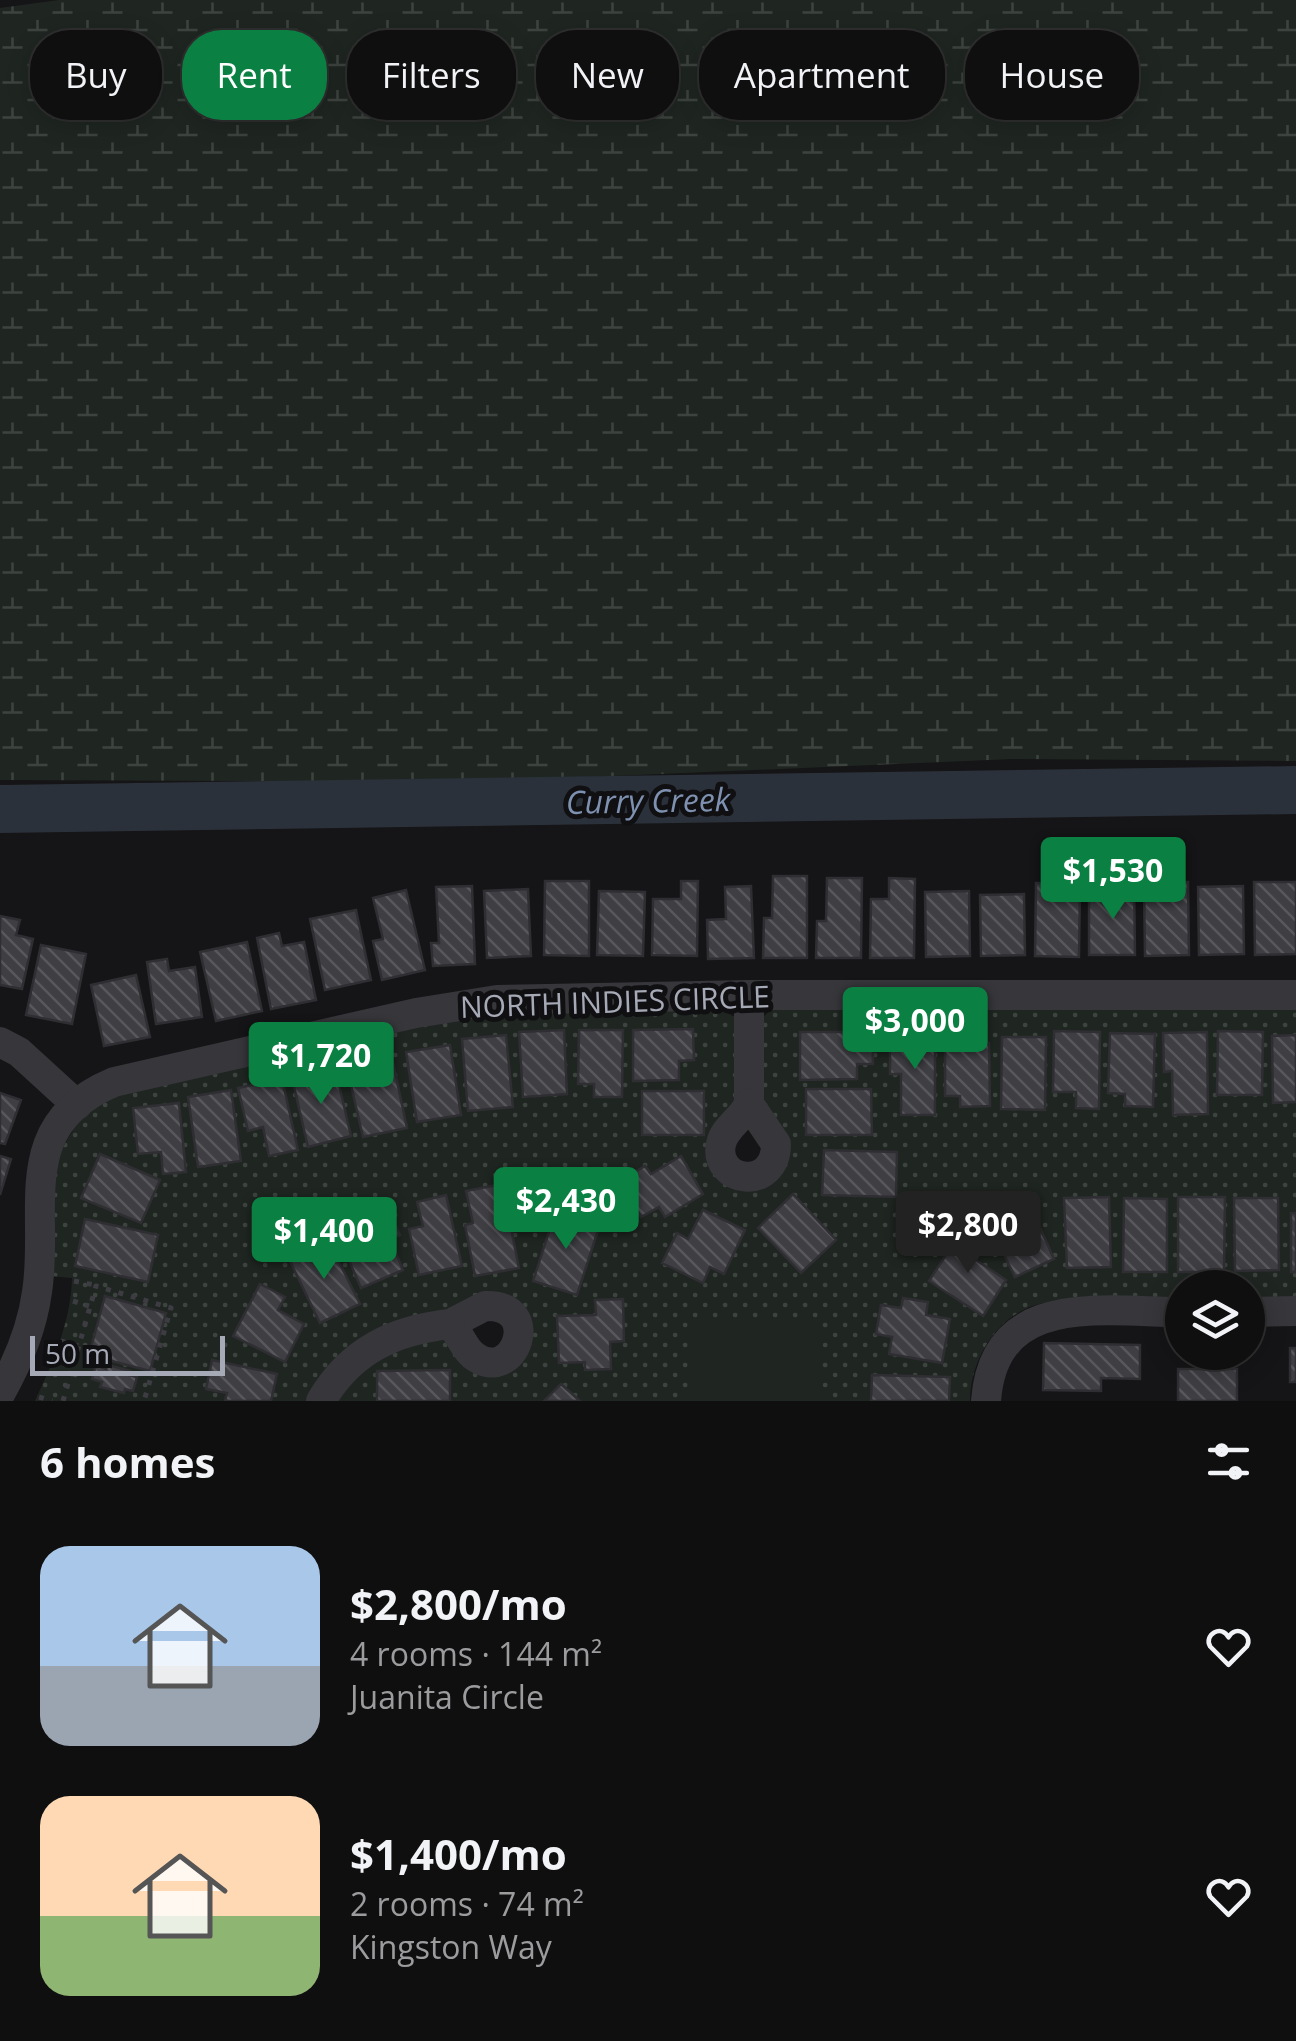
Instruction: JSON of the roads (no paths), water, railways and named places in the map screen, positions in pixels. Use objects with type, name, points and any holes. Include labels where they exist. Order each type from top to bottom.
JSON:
[{"type":"street","points":[[749,995],[749,1104]]},
{"type":"street","name":"NORTH INDIES CIRCLE","points":[[0,1394],[23,1347],[38,1290],[42,1165],[54,1135],[77,1105],[114,1082],[459,1005],[552,997],[1296,995]]},
{"type":"street","points":[[0,1042],[19,1052],[77,1105]]},
{"type":"street","points":[[1265,1312],[1296,1311]]},
{"type":"street","points":[[986,1401],[997,1356],[1006,1341],[1031,1322],[1062,1313],[1165,1312]]},
{"type":"street","points":[[321,1401],[342,1370],[378,1342],[420,1328],[450,1324]]},
{"type":"waterway","name":"Curry Creek","points":[[0,809],[1296,790]]}]
